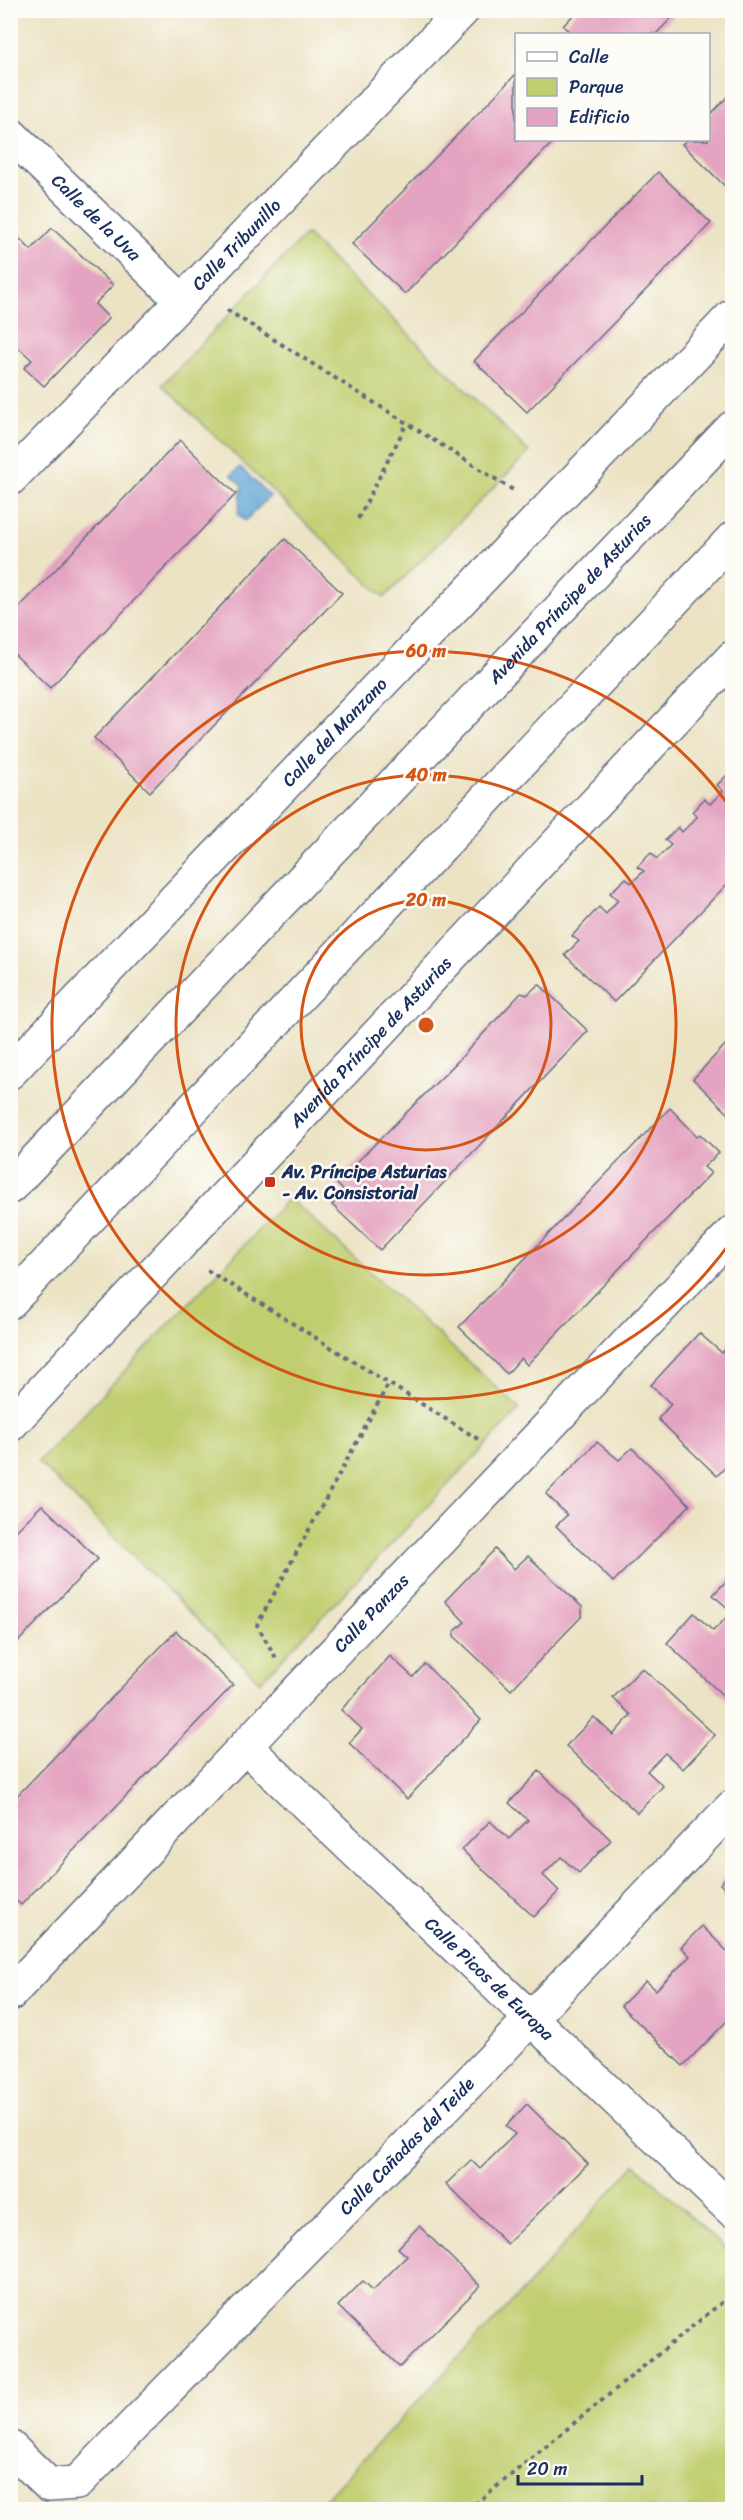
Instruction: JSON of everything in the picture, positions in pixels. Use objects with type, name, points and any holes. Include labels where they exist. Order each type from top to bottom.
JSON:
[{"type":"street","name":"Calle Tribunillo","points":[[10,478],[188,295],[448,15]]},
{"type":"street","name":"Calle de la Uva","points":[[10,134],[188,295]]},
{"type":"street","name":"Calle del Manzano","points":[[10,1072],[732,316]]},
{"type":"street","name":"Avenida Príncipe de Asturias","points":[[10,1187],[732,428]]},
{"type":"street","points":[[10,1302],[732,539]]},
{"type":"street","name":"Avenida Príncipe de Asturias","points":[[10,1425],[732,658]]},
{"type":"street","name":"Calle Panzas","points":[[10,1994],[732,1233]]},
{"type":"street","name":"Calle Picos de Europa","points":[[246,1747],[732,2210]]},
{"type":"street","name":"Calle Cañadas del Teide","points":[[10,2446],[49,2485],[77,2483],[533,2018],[732,1807]]},
{"type":"path","points":[[188,295],[407,423],[546,511]]},
{"type":"path","points":[[358,519],[407,423]]},
{"type":"path","points":[[174,1250],[515,1462]]},
{"type":"path","points":[[297,1694],[257,1625],[389,1383]]},
{"type":"path","points":[[468,2510],[732,2294]]},
{"type":"green space","points":[[306,234],[529,452],[384,598],[162,385]]},
{"type":"green space","points":[[289,1198],[520,1409],[260,1682],[38,1462]]},
{"type":"green space","points":[[635,2164],[732,2255],[732,2509],[315,2509],[532,2281]]},
{"type":"water","points":[[240,467],[270,496],[245,521],[238,514],[242,485],[231,475]]},
{"type":"building","points":[[578,10],[679,10],[657,33],[571,33],[563,26]]},
{"type":"building","points":[[515,75],[515,141],[554,141],[405,294],[352,244]]},
{"type":"building","points":[[732,92],[732,193],[682,144],[686,141],[710,141],[710,115]]},
{"type":"building","points":[[658,172],[711,223],[527,412],[474,361]]},
{"type":"building","points":[[52,228],[113,285],[95,304],[109,318],[44,386],[24,368],[32,360],[19,348],[10,357],[10,239],[15,234],[31,250]]},
{"type":"building","points":[[180,440],[236,494],[50,688],[10,650],[10,617]]},
{"type":"building","points":[[285,539],[342,593],[150,792],[94,738]]},
{"type":"building","points":[[729,773],[732,776],[732,879],[614,1002],[565,955],[579,941],[572,936],[599,907],[606,914],[618,900],[610,893],[626,878],[631,883],[644,871],[637,867],[651,853],[657,859],[671,845],[665,840],[678,827],[682,832],[697,817],[692,812],[704,799],[710,804],[723,791],[717,785]]},
{"type":"building","points":[[539,984],[588,1031],[380,1250],[332,1205],[344,1191],[336,1183],[457,1062],[521,993],[527,995]]},
{"type":"building","points":[[732,1038],[732,1117],[693,1079]]},
{"type":"building","points":[[670,1108],[697,1136],[700,1134],[719,1153],[704,1167],[711,1173],[527,1365],[521,1358],[507,1374],[459,1327]]},
{"type":"building","points":[[699,1333],[722,1353],[732,1342],[732,1460],[717,1476],[658,1419],[671,1404],[651,1385]]},
{"type":"building","points":[[597,1442],[619,1460],[632,1448],[690,1505],[613,1582],[556,1526],[567,1515],[546,1494]]},
{"type":"building","points":[[42,1505],[98,1559],[10,1650],[10,1537]]},
{"type":"building","points":[[495,1549],[514,1569],[528,1556],[582,1607],[582,1616],[511,1690],[454,1636],[454,1632],[465,1622],[445,1601]]},
{"type":"building","points":[[732,1575],[732,1612],[713,1595]]},
{"type":"building","points":[[732,1612],[732,1704],[667,1643],[694,1613],[713,1631]]},
{"type":"building","points":[[176,1631],[233,1685],[21,1905],[10,1895],[10,1803]]},
{"type":"building","points":[[390,1656],[413,1677],[425,1664],[481,1720],[407,1799],[349,1743],[362,1729],[341,1710]]},
{"type":"building","points":[[642,1668],[715,1735],[683,1769],[665,1753],[647,1771],[663,1786],[637,1813],[566,1746],[594,1717],[613,1735],[631,1715],[613,1698]]},
{"type":"building","points":[[539,1771],[611,1840],[579,1873],[561,1857],[543,1875],[559,1891],[534,1917],[462,1850],[490,1821],[509,1839],[528,1820],[509,1803]]},
{"type":"building","points":[[732,1871],[732,1896],[720,1884]]},
{"type":"building","points":[[702,1926],[732,1956],[732,2016],[683,2066],[621,2006],[646,1981],[656,1990],[690,1956],[681,1947]]},
{"type":"building","points":[[527,2104],[588,2164],[507,2244],[446,2184],[471,2160],[480,2169],[515,2134],[506,2126]]},
{"type":"building","points":[[419,2226],[480,2286],[400,2367],[338,2306],[363,2281],[373,2290],[407,2256],[398,2248]]},
{"type":"place","name":"Av. Príncipe Asturias - Av. Consistorial","points":[[270,1182]]}]
